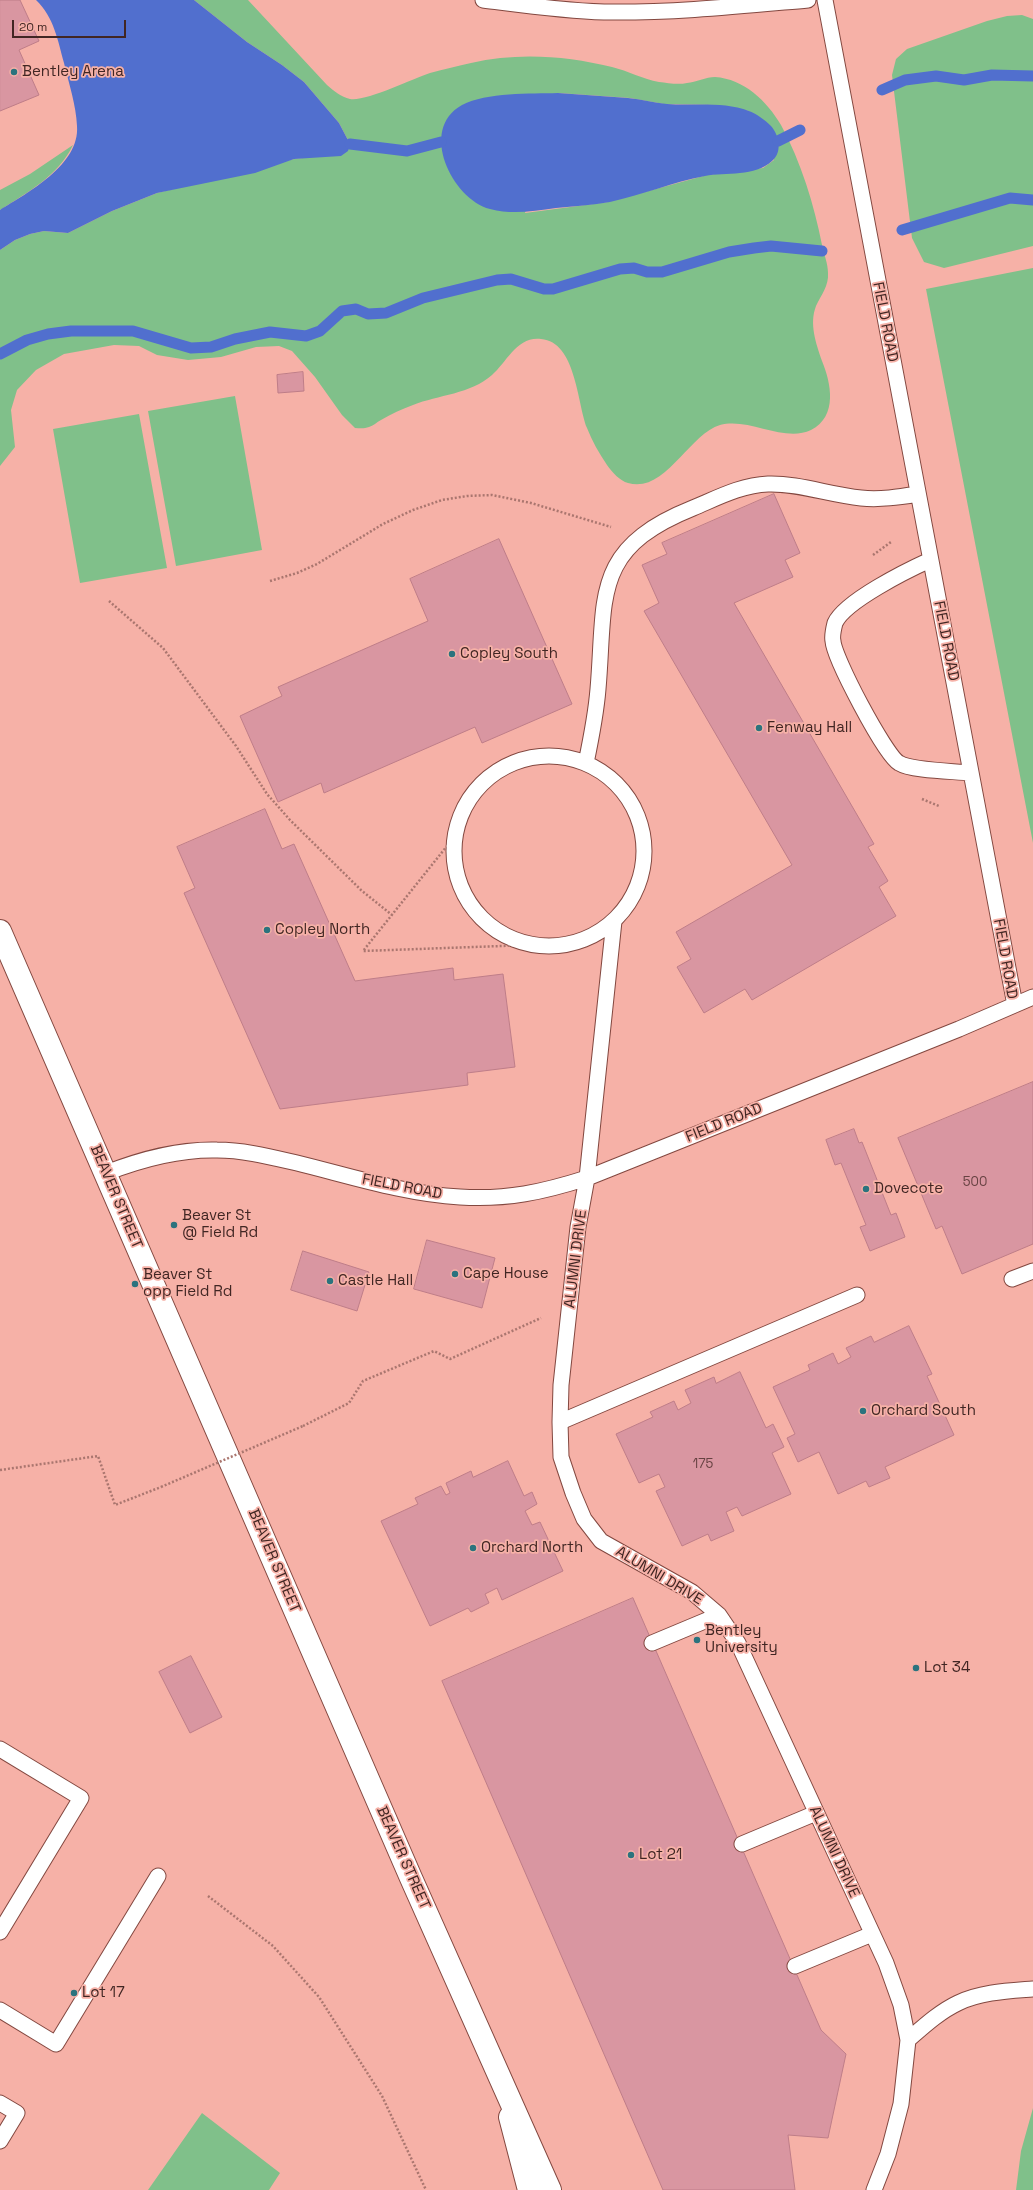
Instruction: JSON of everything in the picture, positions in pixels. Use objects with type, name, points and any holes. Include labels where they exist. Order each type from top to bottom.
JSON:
[{"type":"main road","name":"BEAVER STREET","points":[[0,931],[408,1871],[550,2190]]},
{"type":"main road","points":[[491,2056],[517,2140],[529,2190]]},
{"type":"lane","points":[[483,0],[544,8],[603,12],[703,9],[808,0]]},
{"type":"lane","name":"FIELD ROAD","points":[[106,1173],[157,1156],[218,1150],[268,1156],[413,1190],[459,1197],[502,1198],[544,1191],[587,1178],[959,1029],[1015,1005],[825,0]]},
{"type":"lane","points":[[586,763],[593,731],[598,689],[601,624],[607,586],[621,556],[641,535],[666,518],[745,487],[768,484],[860,498],[884,499],[918,494]]},
{"type":"lane","points":[[930,560],[892,577],[847,610],[835,623],[832,641],[838,658],[885,749],[899,763],[911,767],[971,773]]},
{"type":"lane","points":[[558,756],[586,763],[609,777],[627,797],[639,821],[644,848],[641,874],[631,899],[614,921],[590,937],[560,946],[529,945],[503,934],[479,916],[463,892],[455,865],[455,836],[464,808],[480,785],[503,768],[529,758],[558,756]]},
{"type":"lane","name":"ALUMNI DRIVE","points":[[614,921],[587,1178],[578,1227],[561,1385],[561,1457],[573,1493],[584,1519],[601,1541],[692,1592],[718,1615],[738,1643],[872,1934],[901,2005],[908,2040],[901,2104],[888,2154],[874,2190]]},
{"type":"lane","points":[[1015,1005],[1033,997]]},
{"type":"lane","points":[[1012,1279],[1033,1271]]},
{"type":"lane","points":[[560,1422],[857,1295]]},
{"type":"lane","points":[[652,1643],[718,1615]]},
{"type":"lane","points":[[0,1749],[81,1798],[0,1932]]},
{"type":"lane","points":[[742,1844],[816,1813]]},
{"type":"lane","points":[[0,2010],[56,2044],[158,1876]]},
{"type":"lane","points":[[795,1966],[872,1934]]},
{"type":"lane","points":[[908,2040],[930,2021],[958,2003],[995,1992],[1033,1989]]},
{"type":"lane","points":[[0,2103],[17,2113],[0,2141]]},
{"type":"path","points":[[270,581],[297,573],[317,564],[383,524],[413,510],[442,500],[467,496],[492,495],[516,500],[641,535]]},
{"type":"path","points":[[109,601],[163,648],[236,746],[267,794],[290,820],[361,890],[392,915]]},
{"type":"path","points":[[455,836],[363,951],[529,945]]},
{"type":"path","points":[[0,1470],[98,1456],[115,1505],[161,1487],[303,1426],[349,1403],[363,1381],[434,1351],[450,1359],[570,1304]]},
{"type":"path","points":[[208,1896],[273,1946],[319,1997],[382,2096],[426,2190]]},
{"type":"green space","points":[[194,0],[248,0],[327,85],[335,92],[350,99],[357,99],[377,94],[430,73],[471,63],[507,57],[542,57],[578,60],[618,69],[647,79],[673,84],[684,84],[715,77],[736,82],[754,93],[775,116],[795,154],[801,168],[815,214],[827,263],[828,278],[826,286],[816,306],[813,320],[814,334],[830,389],[829,408],[820,424],[811,430],[789,434],[743,424],[731,423],[720,425],[698,439],[676,462],[654,480],[641,484],[628,483],[619,478],[611,470],[591,438],[573,375],[562,351],[553,343],[541,339],[533,339],[519,346],[492,375],[484,381],[464,390],[413,405],[365,428],[355,428],[342,415],[315,377],[292,351],[279,346],[256,347],[221,357],[188,360],[157,355],[139,346],[114,345],[64,354],[36,370],[17,390],[11,410],[15,447],[0,466],[0,250],[15,240],[30,234],[44,231],[68,233],[112,211],[157,193],[294,159],[311,157],[350,144],[339,123],[304,82],[282,65],[247,42]],"holes":[[[558,93],[630,98],[664,104],[716,105],[749,111],[774,160],[763,168],[707,175],[608,202],[525,213]]]},
{"type":"green space","points":[[1022,15],[1033,19],[1033,246],[944,268],[924,262],[912,238],[892,75],[896,59],[907,49],[987,21],[1007,16]]},
{"type":"green space","points":[[73,145],[67,156],[51,174],[31,190],[0,210],[0,190],[30,174]]},
{"type":"green space","points":[[1033,268],[1033,843],[926,289]]},
{"type":"green space","points":[[235,396],[262,550],[176,566],[148,411]]},
{"type":"green space","points":[[139,414],[167,568],[80,583],[53,429]]},
{"type":"green space","points":[[1033,2108],[1033,2190],[1016,2190],[1021,2151]]},
{"type":"green space","points":[[202,2113],[280,2173],[269,2190],[148,2190]]},
{"type":"water","points":[[36,0],[194,0],[247,42],[282,65],[304,82],[339,123],[350,144],[348,151],[341,156],[294,159],[255,173],[157,193],[112,211],[68,233],[44,231],[30,234],[15,240],[0,250],[0,210],[50,176],[70,153],[76,140],[77,126],[75,110],[60,46],[47,14]]},
{"type":"water","points":[[558,93],[628,98],[667,104],[719,105],[739,108],[749,111],[764,119],[771,126],[778,139],[778,153],[772,161],[757,170],[705,176],[634,196],[597,204],[507,212],[490,209],[476,203],[463,192],[453,178],[445,162],[442,146],[442,130],[449,116],[462,105],[484,98],[509,94]]},
{"type":"building","name":"Bentley Arena","points":[[0,0],[20,0],[39,41],[19,50],[39,95],[0,111]]},
{"type":"building","points":[[303,372],[304,391],[278,393],[277,375]]},
{"type":"building","name":"Fenway Hall","points":[[774,494],[800,553],[785,560],[793,577],[734,603],[874,844],[868,847],[888,881],[879,887],[896,916],[752,1000],[745,989],[704,1013],[677,967],[691,959],[676,932],[792,865],[644,611],[659,603],[642,565],[667,554],[662,543]]},
{"type":"building","name":"Copley South","points":[[499,539],[572,704],[482,743],[475,727],[324,793],[321,783],[278,802],[240,716],[282,696],[278,687],[428,621],[410,579]]},
{"type":"building","name":"Copley North","points":[[265,809],[282,849],[294,844],[355,981],[453,968],[454,980],[503,974],[515,1067],[467,1073],[468,1085],[280,1109],[184,893],[195,888],[177,847]]},
{"type":"building","points":[[1033,1082],[1033,1244],[962,1274],[942,1226],[936,1229],[898,1138]]},
{"type":"building","name":"Dovecote","points":[[854,1129],[859,1143],[862,1142],[891,1215],[896,1213],[905,1237],[870,1251],[860,1227],[866,1225],[841,1163],[835,1165],[826,1140]]},
{"type":"building","name":"Cape House","points":[[427,1240],[495,1258],[482,1308],[414,1289]]},
{"type":"building","name":"Castle Hall","points":[[303,1251],[369,1272],[357,1311],[291,1290]]},
{"type":"building","name":"Orchard South","points":[[909,1326],[932,1374],[927,1376],[954,1435],[885,1467],[890,1478],[869,1487],[866,1481],[838,1494],[819,1452],[798,1462],[787,1438],[795,1434],[773,1387],[810,1370],[808,1365],[833,1353],[838,1364],[851,1357],[846,1348],[871,1336],[874,1342]]},
{"type":"building","points":[[740,1372],[766,1428],[773,1424],[784,1447],[772,1453],[791,1494],[742,1516],[737,1507],[726,1512],[734,1531],[711,1541],[708,1534],[682,1546],[656,1491],[665,1487],[659,1474],[639,1483],[616,1434],[653,1417],[650,1412],[674,1401],[678,1410],[691,1403],[685,1390],[714,1377],[716,1383]]},
{"type":"building","name":"Orchard North","points":[[508,1461],[524,1496],[532,1492],[537,1504],[525,1511],[532,1525],[540,1522],[563,1571],[502,1600],[497,1588],[485,1594],[489,1603],[471,1612],[468,1608],[430,1626],[381,1521],[418,1504],[415,1498],[441,1486],[446,1495],[450,1493],[446,1483],[471,1471],[473,1477]]},
{"type":"building","name":"Lot 21","points":[[633,1598],[821,2030],[846,2054],[828,2138],[788,2135],[795,2190],[663,2190],[442,1681]]},
{"type":"building","points":[[191,1656],[222,1717],[190,1733],[159,1672]]},
{"type":"waterway","points":[[882,90],[905,80],[936,76],[964,80],[992,75],[1033,76]]},
{"type":"waterway","points":[[778,141],[800,130]]},
{"type":"waterway","points":[[350,144],[407,151],[441,142]]},
{"type":"waterway","points":[[902,230],[1010,198],[1033,200]]},
{"type":"waterway","points":[[0,354],[27,340],[48,334],[71,331],[133,331],[191,348],[211,347],[235,339],[270,332],[306,336],[320,331],[342,311],[356,309],[368,314],[386,313],[423,298],[497,280],[511,279],[544,289],[553,289],[620,269],[634,268],[647,272],[662,272],[729,252],[754,248],[771,246],[822,251]]},
{"type":"place","name":"Bentley Arena","points":[[14,72]]},
{"type":"place","name":"Copley South","points":[[452,654]]},
{"type":"place","name":"Fenway Hall","points":[[759,728]]},
{"type":"place","name":"Copley North","points":[[267,930]]},
{"type":"place","name":"Dovecote","points":[[866,1189]]},
{"type":"place","name":"Beaver St @ Field Rd","points":[[174,1225]]},
{"type":"place","name":"Cape House","points":[[455,1274]]},
{"type":"place","name":"Castle Hall","points":[[330,1281]]},
{"type":"place","name":"Beaver St opp Field Rd","points":[[135,1284]]},
{"type":"place","name":"Orchard South","points":[[863,1411]]},
{"type":"place","name":"Orchard North","points":[[473,1548]]},
{"type":"place","name":"Bentley University","points":[[697,1640]]},
{"type":"place","name":"Lot 34","points":[[916,1668]]},
{"type":"place","name":"Lot 21","points":[[631,1855]]},
{"type":"place","name":"Lot 17","points":[[74,1993]]}]
